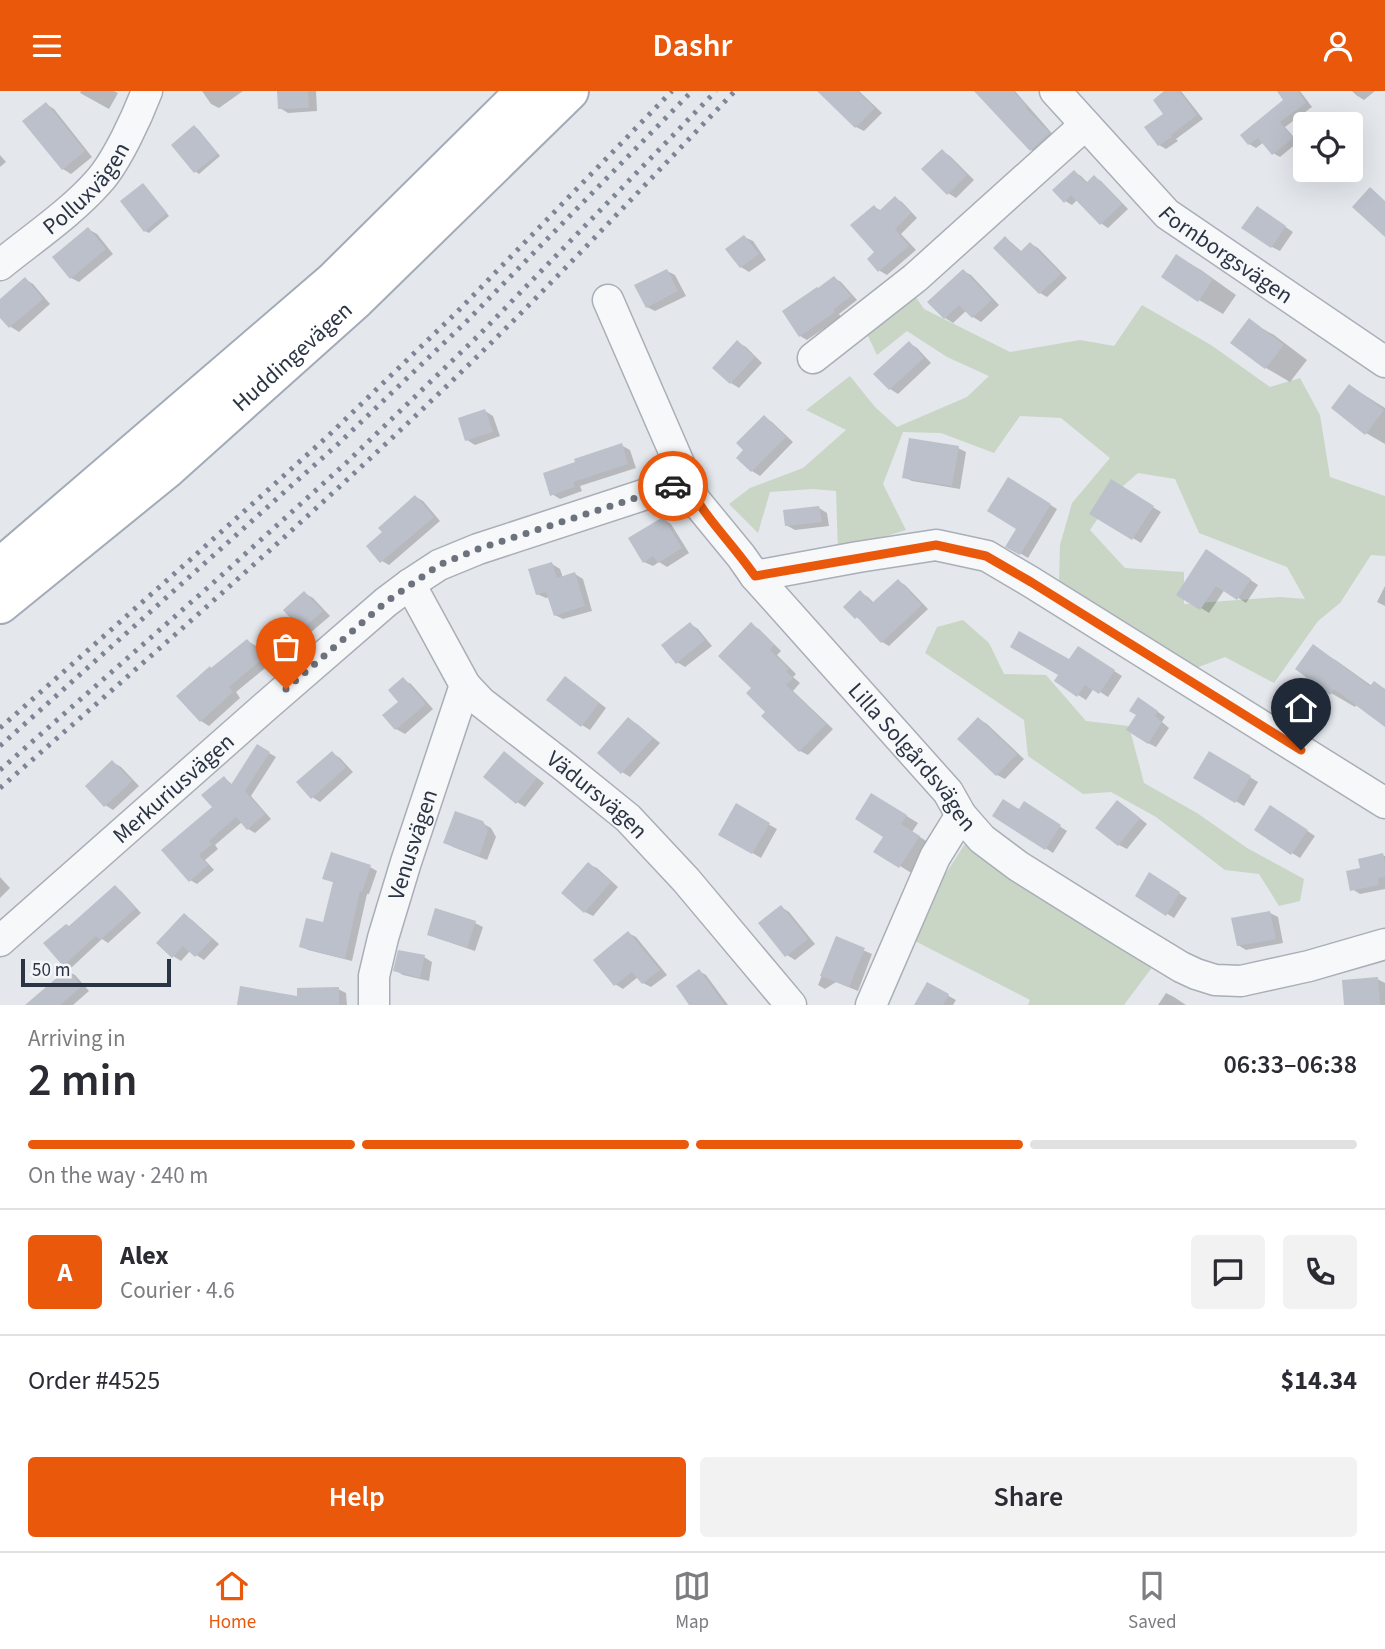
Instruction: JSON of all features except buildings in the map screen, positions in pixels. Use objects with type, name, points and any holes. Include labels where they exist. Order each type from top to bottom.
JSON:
[{"type":"main road","name":"Huddingevägen","points":[[0,568],[333,282],[526,91]]},
{"type":"main road","name":"Huddingevägen","points":[[0,604],[164,470],[356,299],[569,91]]},
{"type":"street","name":"Polluxvägen","points":[[0,265],[99,182],[111,166],[146,91]]},
{"type":"street","name":"Fornborgsvägen","points":[[1055,91],[1167,214],[1385,362]]},
{"type":"street","points":[[813,358],[915,278],[1085,125]]},
{"type":"street","name":"Lilla Solgårdsvägen","points":[[608,300],[695,500],[755,576],[947,792],[961,815],[982,839],[1018,866],[1181,967],[1215,980],[1241,981],[1309,966],[1385,944]]},
{"type":"street","name":"Merkuriusvägen","points":[[0,941],[386,602],[410,584],[439,565],[478,549],[686,481]]},
{"type":"street","points":[[755,576],[936,545],[986,556],[1385,803]]},
{"type":"street","name":"Vädursvägen","points":[[410,584],[465,685],[481,702],[628,818],[686,880],[791,1005]]},
{"type":"street","name":"Venusvägen","points":[[374,1005],[374,976],[383,938],[465,685]]},
{"type":"street","points":[[871,1005],[935,857],[961,815]]},
{"type":"green space","points":[[915,296],[924,309],[1010,352],[1080,340],[1114,346],[1142,305],[1211,345],[1270,387],[1300,378],[1320,415],[1330,477],[1385,496],[1385,556],[1371,555],[1340,603],[1318,621],[1274,683],[1225,657],[1188,671],[1059,583],[1060,545],[1072,503],[1110,458],[1061,418],[1020,416],[994,453],[941,433],[903,432],[883,484],[906,530],[838,551],[836,491],[813,489],[770,492],[758,533],[729,504],[750,488],[803,468],[846,430],[806,410],[850,376],[875,407],[897,427],[967,397],[989,376],[947,357],[907,331],[877,355],[867,334]],"holes":[[[1138,473],[1175,479],[1199,533],[1287,567],[1305,599],[1280,597],[1184,604],[1184,572],[1125,568],[1090,530],[1115,493]]]},
{"type":"green space","points":[[963,620],[989,643],[1004,674],[1046,675],[1086,721],[1129,726],[1144,783],[1197,813],[1247,848],[1304,879],[1300,901],[1279,906],[1259,874],[1225,870],[1156,817],[1111,792],[1083,794],[1028,756],[1024,720],[925,653],[937,627]]},
{"type":"green space","points":[[970,836],[1156,962],[1124,1005],[1028,1005],[1030,1000],[915,941],[930,898]]},
{"type":"railway","points":[[0,728],[328,436],[458,311],[672,91]]},
{"type":"railway","points":[[0,746],[337,445],[467,321],[692,91]]},
{"type":"railway","points":[[0,770],[346,463],[480,334],[716,91]]},
{"type":"railway","points":[[0,788],[370,459],[489,345],[735,91]]},
{"type":"way so far","points":[[286,689],[386,602],[439,565],[537,529],[673,486]]},
{"type":"route","points":[[673,486],[686,481],[695,500],[755,576],[936,545],[986,556],[1301,750]]}]
